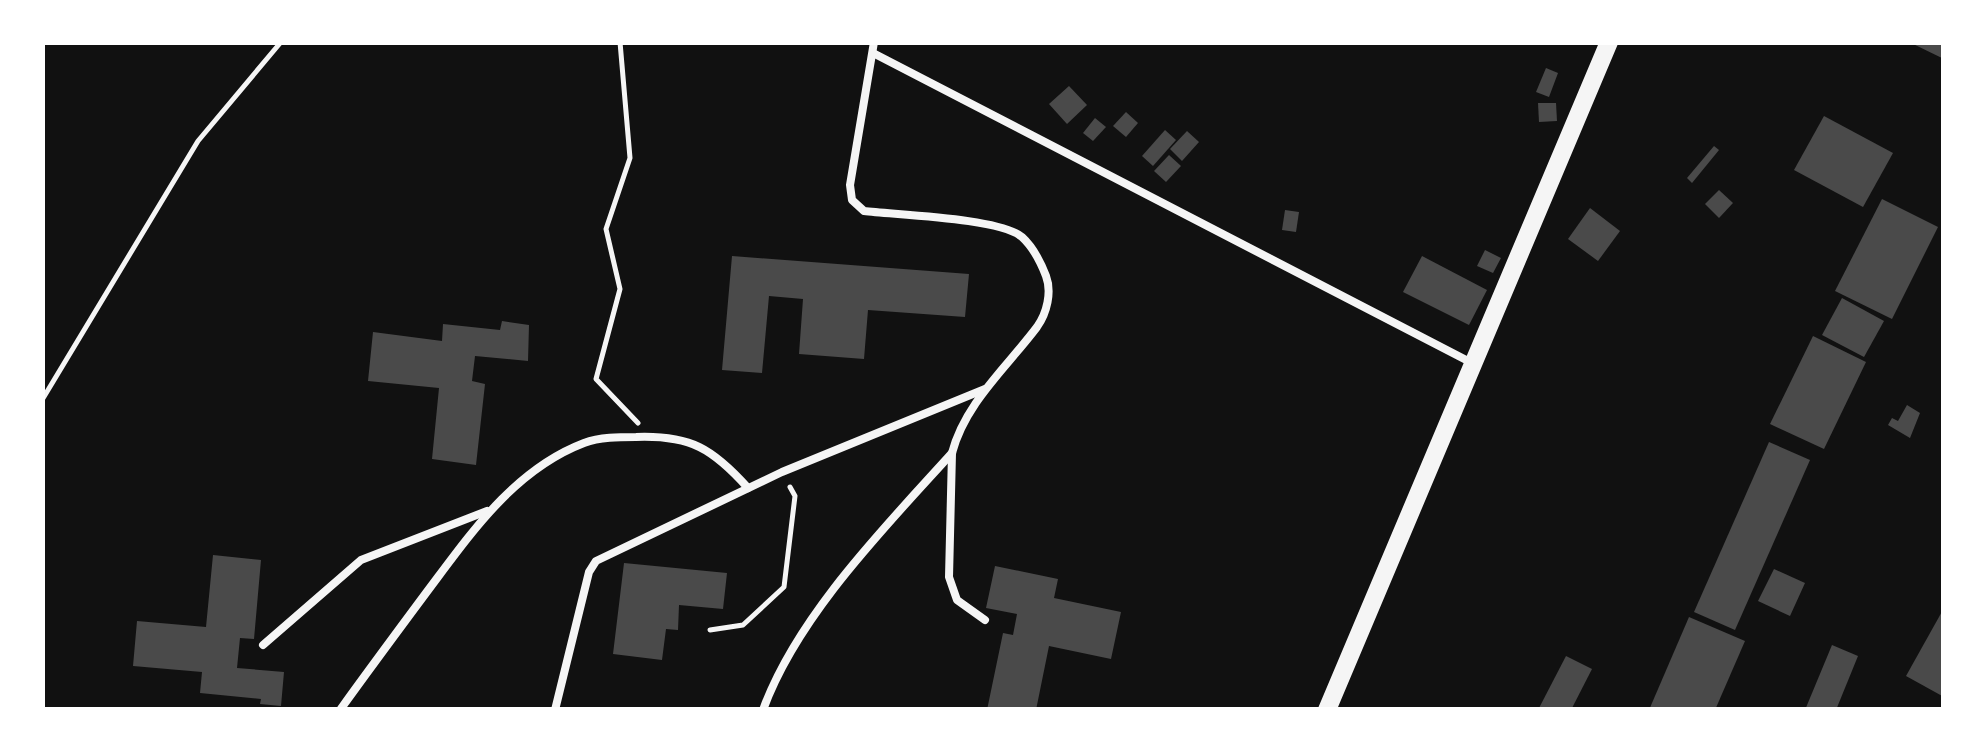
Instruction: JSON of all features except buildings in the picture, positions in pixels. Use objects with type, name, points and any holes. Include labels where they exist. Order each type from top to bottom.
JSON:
[{"type":"street","points":[[1327,710],[1610,42]]},
{"type":"lane","points":[[874,42],[850,185],[852,200],[864,211],[1000,226],[1021,236],[1038,258],[1048,281],[1048,304],[1040,323],[985,389],[952,453],[949,577],[956,600],[985,620]]},
{"type":"lane","points":[[873,53],[1472,363]]},
{"type":"lane","points":[[555,710],[589,572],[596,561],[782,472],[985,389]]},
{"type":"lane","points":[[340,710],[487,510],[534,472],[583,444],[650,436],[685,442],[720,457],[748,488]]},
{"type":"lane","points":[[763,710],[774,678],[850,566],[952,453]]},
{"type":"lane","points":[[263,646],[361,560],[487,510]]},
{"type":"path","points":[[42,400],[198,140],[281,42]]},
{"type":"path","points":[[620,42],[630,158],[606,229],[620,289],[596,379],[650,436]]},
{"type":"path","points":[[710,630],[743,624],[784,587],[795,496],[782,472]]}]
